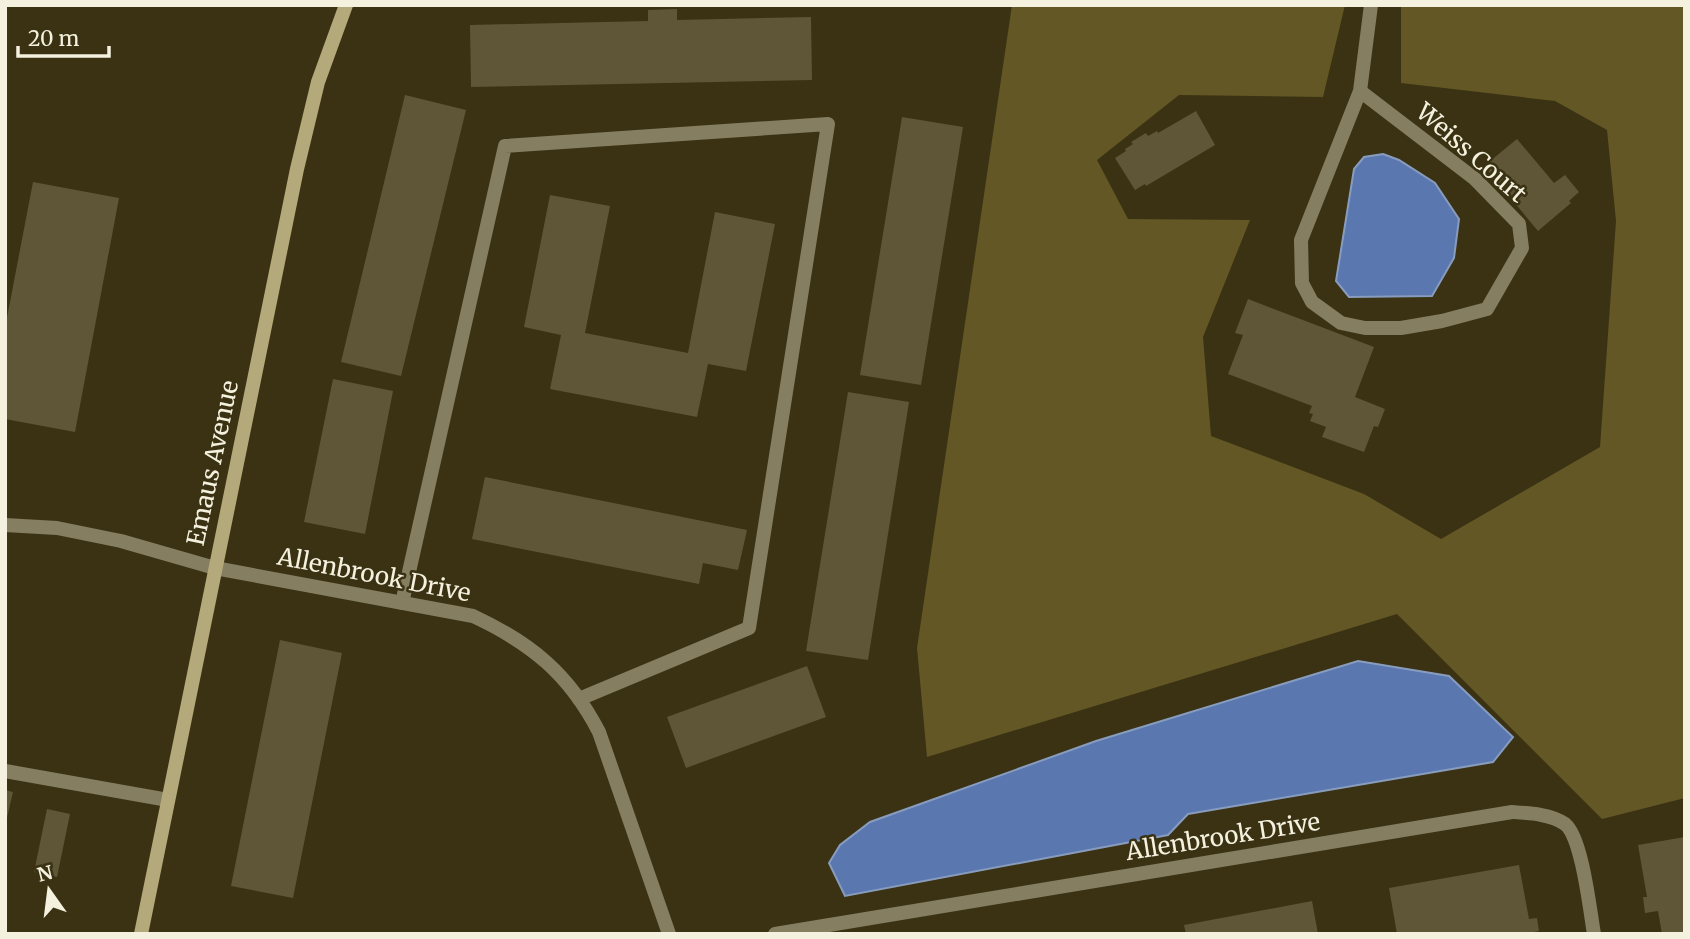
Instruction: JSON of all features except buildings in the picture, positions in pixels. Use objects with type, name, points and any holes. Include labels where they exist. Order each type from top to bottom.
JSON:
[{"type":"main road","name":"Emaus Avenue","points":[[141,934],[297,169],[318,82],[346,5]]},
{"type":"street","name":"Weiss Court","points":[[1360,91],[1475,179],[1519,224],[1522,248],[1487,309],[1401,328],[1365,328],[1341,323],[1312,302],[1302,283],[1301,240],[1360,91],[1371,5]]},
{"type":"street","points":[[402,603],[505,146],[828,124],[749,628],[579,699]]},
{"type":"street","name":"Allenbrook Drive","points":[[5,525],[57,528],[121,541],[215,568],[473,616],[506,632],[542,657],[568,683],[598,732],[669,934]]},
{"type":"street","points":[[5,771],[168,800]]},
{"type":"street","name":"Allenbrook Drive","points":[[775,934],[1512,812],[1537,814],[1566,825],[1578,846],[1594,934]]},
{"type":"shaded area","points":[[1012,5],[1345,5],[1323,97],[1179,95],[1097,160],[1128,219],[1250,220],[1203,337],[1211,436],[1364,494],[1441,539],[1600,447],[1616,221],[1607,130],[1555,101],[1401,83],[1401,5],[1685,5],[1685,798],[1602,819],[1397,614],[927,757],[917,648]]},
{"type":"water","points":[[1383,154],[1399,160],[1435,183],[1459,219],[1454,258],[1432,296],[1349,297],[1336,281],[1354,169],[1364,157]]},
{"type":"water","points":[[1358,661],[1449,676],[1513,737],[1493,762],[1188,814],[1168,835],[845,896],[829,863],[840,845],[870,822],[1096,741]]}]
